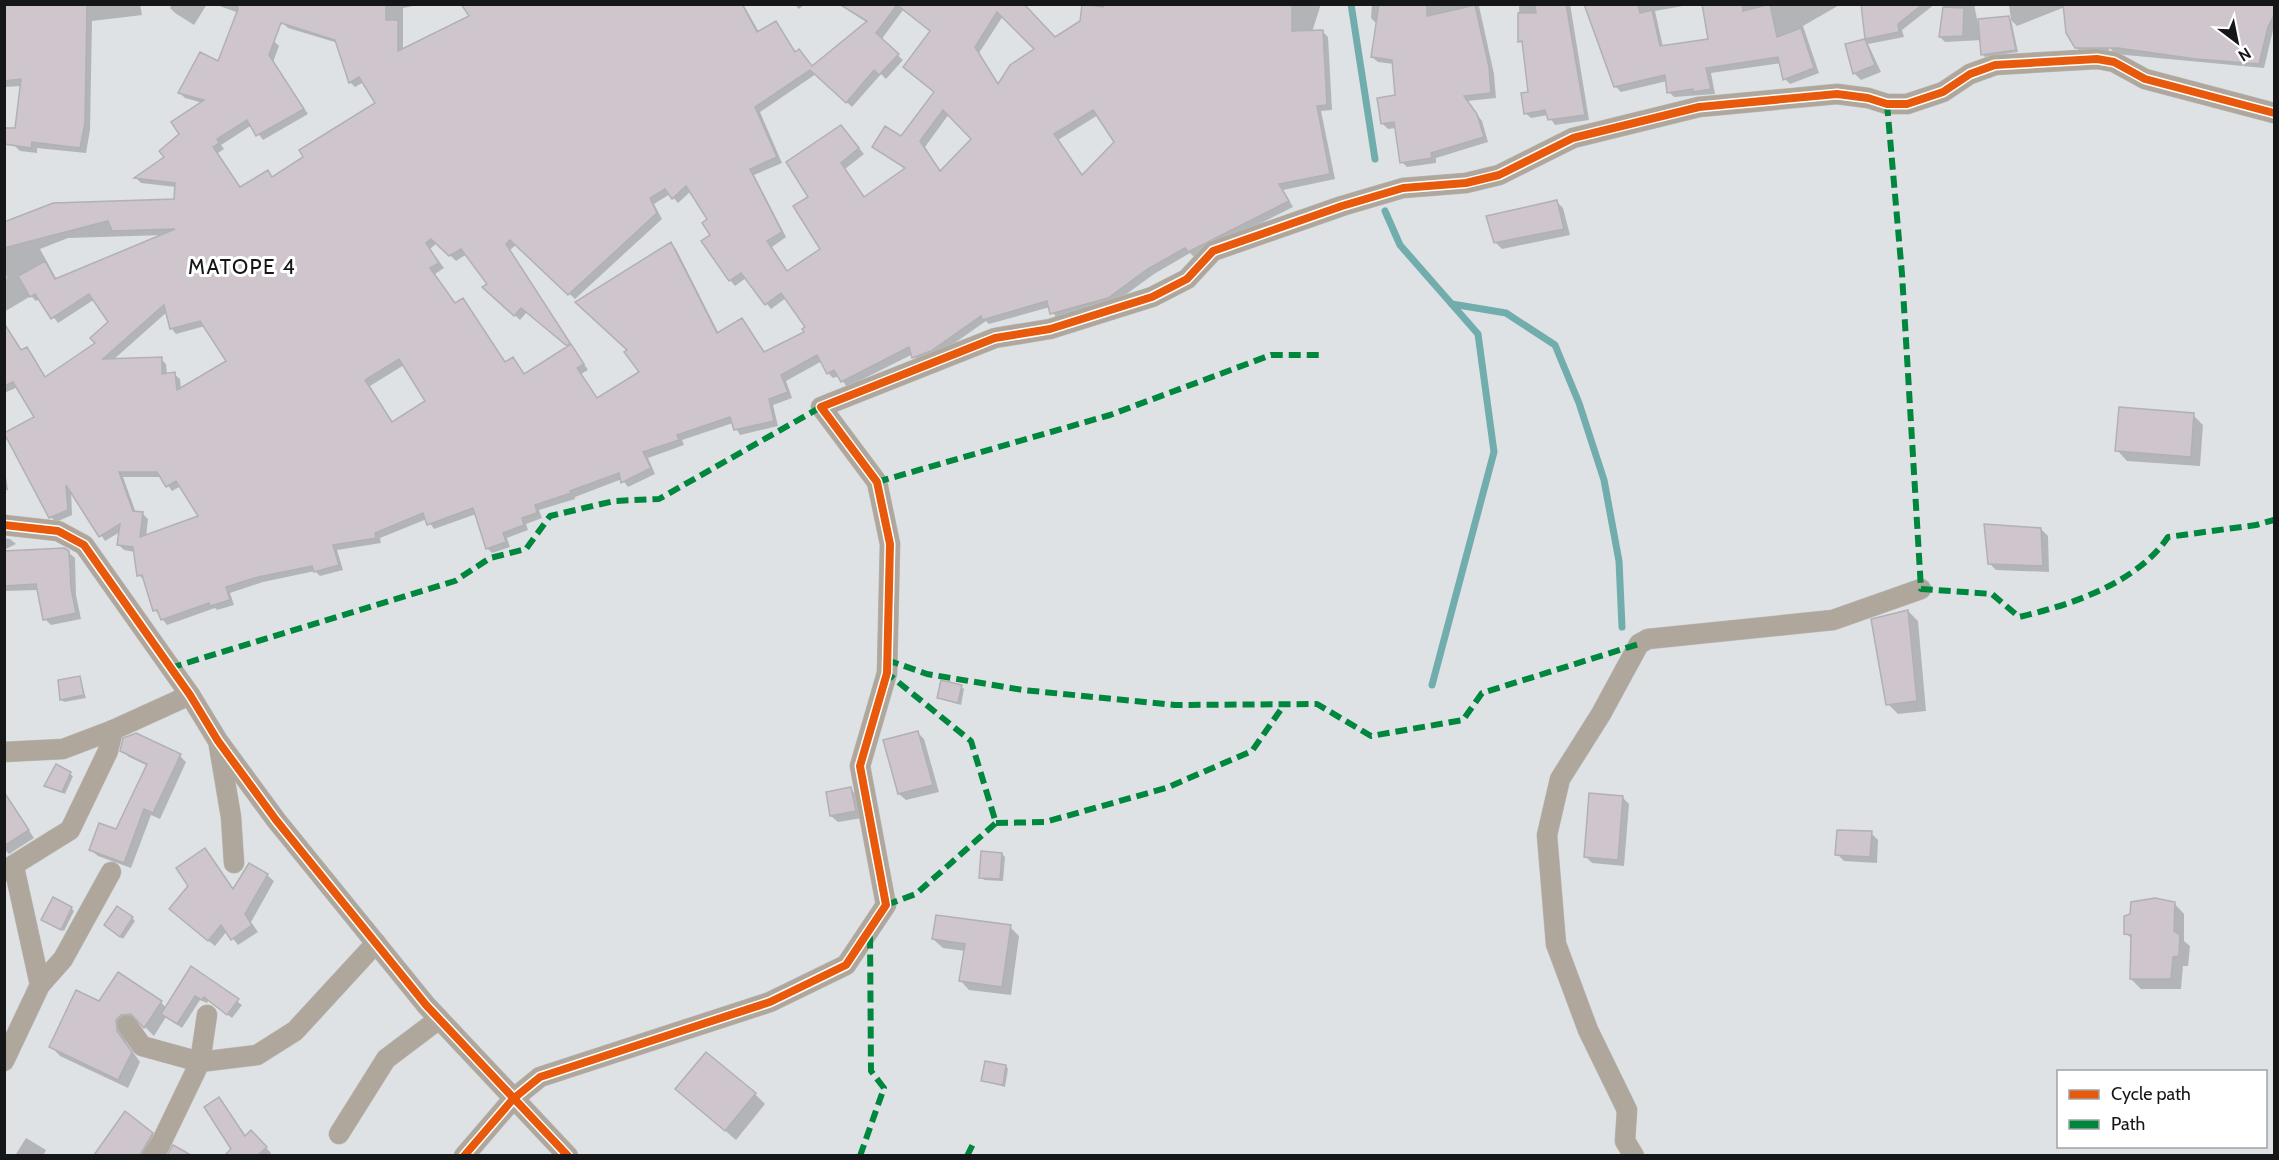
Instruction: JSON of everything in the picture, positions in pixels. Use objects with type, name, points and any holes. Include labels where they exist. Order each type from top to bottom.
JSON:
[{"type":"street","points":[[464,1155],[513,1099],[540,1077],[770,1002],[846,966],[886,904],[860,766],[887,673],[890,544],[877,482],[821,407],[995,338],[1050,329],[1108,313],[1152,297],[1187,279],[1213,251],[1342,206],[1403,188],[1466,183],[1498,176],[1573,138],[1699,107],[1837,94],[1868,98],[1887,105],[1907,104],[1943,92],[1970,74],[1995,65],[2097,59],[2114,62],[2145,79],[2274,113]]},
{"type":"street","points":[[4,525],[58,531],[84,545],[190,695],[218,741],[276,820],[439,1019],[568,1155]]},
{"type":"street","points":[[1634,1155],[1625,1141],[1627,1110],[1588,1030],[1556,944],[1547,836],[1560,779],[1601,714],[1639,644],[1648,639],[1833,620],[1920,590]]},
{"type":"street","points":[[4,752],[63,749],[113,730],[190,695]]},
{"type":"street","points":[[40,985],[9,869],[70,830],[108,752],[113,730]]},
{"type":"street","points":[[218,741],[231,817],[234,863]]},
{"type":"street","points":[[4,1061],[40,985],[63,959],[111,872]]},
{"type":"street","points":[[127,1025],[142,1046],[201,1062],[257,1055],[295,1031],[376,943]]},
{"type":"street","points":[[152,1155],[160,1145],[201,1062],[207,1015]]},
{"type":"street","points":[[339,1134],[386,1059],[439,1019]]},
{"type":"building","points":[[4,4],[87,4],[85,123],[80,148],[32,142],[31,148],[4,144],[4,128],[15,128],[21,79],[4,81]]},
{"type":"building","points":[[237,4],[386,4],[386,20],[398,20],[398,51],[469,16],[461,4],[742,4],[757,32],[776,21],[795,52],[799,49],[812,66],[867,21],[839,4],[1024,4],[1055,37],[1080,21],[1082,4],[1103,7],[1103,4],[1292,4],[1292,31],[1323,30],[1327,105],[1317,106],[1330,174],[1279,184],[1289,201],[1188,252],[1185,248],[1148,269],[1108,298],[1050,314],[1047,301],[982,320],[981,316],[931,351],[912,358],[909,347],[841,382],[834,370],[827,374],[817,355],[781,375],[788,392],[769,399],[774,421],[734,430],[730,417],[677,435],[679,440],[643,452],[651,468],[621,483],[619,473],[535,505],[537,513],[522,518],[524,525],[503,533],[506,542],[486,549],[473,508],[427,525],[423,513],[375,533],[376,538],[333,545],[339,565],[314,572],[312,566],[258,577],[226,587],[230,600],[210,606],[209,603],[161,620],[157,610],[153,611],[142,575],[137,576],[133,547],[117,545],[120,524],[99,537],[66,485],[68,510],[49,518],[4,433],[34,417],[13,382],[4,386],[4,323],[21,350],[27,347],[45,377],[95,343],[90,338],[108,322],[89,294],[51,319],[35,294],[30,297],[18,276],[45,261],[55,279],[175,229],[112,231],[108,221],[4,248],[4,222],[53,203],[174,199],[175,183],[134,178],[164,157],[159,151],[179,134],[171,122],[204,100],[178,93],[200,52],[218,61],[238,9]],"holes":[[[897,5],[930,31],[903,67],[934,92],[901,136],[885,126],[872,147],[905,168],[864,197],[841,163],[859,148],[841,125],[786,162],[808,197],[793,206],[820,249],[787,271],[767,241],[782,232],[750,169],[777,157],[755,107],[810,70],[846,103],[874,70],[879,75],[899,54],[876,33]],[[997,12],[1034,49],[1010,65],[998,84],[975,47]],[[281,23],[335,40],[349,83],[359,77],[375,103],[299,150],[303,157],[272,177],[268,170],[240,187],[213,147],[219,143],[217,139],[247,120],[256,136],[304,109],[269,55]],[[943,110],[971,139],[940,171],[920,141]],[[1093,110],[1114,142],[1082,175],[1054,134]],[[686,186],[707,219],[702,223],[710,235],[701,241],[729,281],[741,273],[765,305],[781,293],[805,327],[802,329],[804,332],[764,352],[742,318],[717,333],[671,242],[575,302],[627,350],[624,352],[639,372],[597,398],[577,368],[584,364],[571,344],[524,374],[513,357],[505,362],[463,298],[455,303],[430,268],[439,263],[426,243],[431,239],[449,256],[461,249],[487,284],[482,287],[514,316],[521,308],[567,346],[570,343],[506,244],[510,240],[568,295],[657,213],[650,198],[665,189],[672,199]],[[164,305],[170,329],[200,321],[226,361],[177,390],[175,372],[162,374],[162,357],[103,359]],[[399,359],[425,401],[392,422],[365,380]],[[119,472],[157,472],[166,487],[176,481],[198,516],[140,537],[143,512],[133,511]]]},
{"type":"building","points":[[1379,4],[1427,4],[1427,16],[1475,5],[1489,67],[1491,93],[1464,96],[1477,114],[1484,137],[1431,153],[1432,158],[1400,163],[1394,122],[1381,124],[1377,98],[1395,95],[1392,60],[1371,57]]},
{"type":"building","points":[[1535,4],[1566,4],[1585,115],[1548,120],[1545,110],[1524,114],[1521,93],[1528,92],[1522,41],[1518,42],[1518,13],[1536,13]]},
{"type":"building","points":[[1584,4],[1638,4],[1640,13],[1652,10],[1660,46],[1708,39],[1702,4],[1742,4],[1743,11],[1770,4],[1777,37],[1801,28],[1814,68],[1783,80],[1778,57],[1706,68],[1711,89],[1667,93],[1665,75],[1614,87]]},
{"type":"building","points":[[1861,4],[1923,4],[1898,24],[1899,32],[1865,39]]},
{"type":"building","points":[[2063,4],[2274,4],[2274,15],[2268,27],[2259,64],[2196,59],[2118,48],[2075,48],[2066,33]]},
{"type":"building","points":[[1943,7],[1964,8],[1963,36],[1939,37]]},
{"type":"building","points":[[2009,16],[2016,50],[1981,55],[1978,19]]},
{"type":"building","points":[[1865,39],[1875,65],[1853,74],[1845,44]]},
{"type":"building","points":[[1557,200],[1564,229],[1494,243],[1486,216]]},
{"type":"building","points":[[2119,407],[2194,413],[2191,457],[2115,451]]},
{"type":"building","points":[[1984,524],[2041,528],[2043,566],[1988,564]]},
{"type":"building","points":[[64,548],[69,551],[71,588],[76,613],[43,620],[36,584],[4,586],[4,551]]},
{"type":"building","points":[[1908,610],[1917,701],[1886,705],[1871,619]]},
{"type":"building","points":[[80,676],[84,695],[60,700],[58,680]]},
{"type":"building","points":[[941,680],[962,685],[958,703],[937,698]]},
{"type":"building","points":[[918,731],[933,785],[898,794],[883,740]]},
{"type":"building","points":[[136,733],[181,754],[153,813],[144,809],[124,863],[89,850],[99,823],[116,829],[147,764],[120,751],[123,738]]},
{"type":"building","points":[[56,764],[71,772],[62,792],[44,786]]},
{"type":"building","points":[[851,787],[856,811],[830,816],[826,792]]},
{"type":"building","points":[[4,792],[29,830],[4,846]]},
{"type":"building","points":[[1589,793],[1623,796],[1618,860],[1584,857]]},
{"type":"building","points":[[1837,830],[1872,831],[1870,857],[1835,855]]},
{"type":"building","points":[[205,848],[233,889],[249,863],[268,874],[245,914],[252,925],[231,940],[221,925],[208,941],[169,909],[188,886],[176,868]]},
{"type":"building","points":[[981,851],[1002,853],[1000,879],[979,878]]},
{"type":"building","points":[[53,897],[72,907],[61,930],[41,920]]},
{"type":"building","points":[[2155,898],[2175,902],[2174,931],[2180,935],[2179,956],[2173,957],[2171,979],[2130,979],[2131,935],[2124,934],[2124,916],[2130,914],[2131,902]]},
{"type":"building","points":[[117,906],[133,917],[120,937],[104,925]]},
{"type":"building","points":[[936,915],[1011,925],[1002,987],[959,981],[965,944],[932,939]]},
{"type":"building","points":[[191,966],[239,999],[227,1015],[204,997],[202,1000],[195,996],[177,1024],[161,1014]]},
{"type":"building","points":[[118,972],[162,1001],[144,1028],[131,1014],[121,1015],[116,1020],[117,1031],[132,1052],[118,1080],[49,1047],[76,990],[99,1001]]},
{"type":"building","points":[[706,1052],[756,1093],[725,1131],[675,1089]]},
{"type":"building","points":[[985,1061],[1006,1065],[1003,1085],[981,1081]]},
{"type":"building","points":[[219,1097],[245,1136],[251,1130],[267,1147],[258,1155],[225,1155],[231,1149],[204,1107]]},
{"type":"building","points":[[125,1111],[153,1133],[140,1155],[94,1155]]},
{"type":"building","points":[[173,1145],[191,1155],[167,1155]]},
{"type":"waterway","points":[[1351,4],[1375,159]]},
{"type":"waterway","points":[[1385,211],[1400,245],[1478,334],[1494,452],[1432,685]]},
{"type":"waterway","points":[[1452,304],[1506,313],[1555,345],[1579,403],[1604,480],[1619,561],[1622,627]]},
{"type":"marked path","points":[[1887,104],[1902,274],[1921,589],[1992,594],[2019,617],[2060,606],[2101,590],[2139,567],[2168,537],[2256,525],[2274,520]]},
{"type":"marked path","points":[[877,482],[1110,415],[1271,355],[1323,355]]},
{"type":"marked path","points":[[170,668],[455,581],[490,558],[526,549],[550,516],[614,501],[659,499],[821,407]]},
{"type":"marked path","points":[[887,660],[927,674],[1023,690],[1175,705],[1317,704],[1371,736],[1463,720],[1482,693],[1639,644]]},
{"type":"marked path","points":[[886,905],[916,894],[996,823],[971,741],[887,673]]},
{"type":"marked path","points":[[996,823],[1045,822],[1166,788],[1252,751],[1284,705]]},
{"type":"marked path","points":[[860,1156],[884,1088],[871,1071],[870,933]]},
{"type":"marked path","points":[[967,1156],[974,1142]]},
{"type":"cycle path","points":[[464,1156],[513,1099],[540,1077],[770,1002],[846,965],[886,905],[860,766],[887,673],[890,544],[877,482],[821,407],[995,338],[1050,329],[1152,297],[1187,279],[1213,251],[1342,206],[1403,188],[1466,183],[1499,175],[1573,138],[1699,107],[1837,94],[1868,98],[1887,104],[1907,104],[1943,92],[1970,74],[1995,65],[2097,59],[2114,62],[2145,79],[2274,113]]},
{"type":"cycle path","points":[[4,525],[58,531],[84,545],[190,695],[218,741],[276,820],[426,1005],[568,1156]]},
{"type":"district","name":"MATOPE 4","points":[[242,267]]}]
